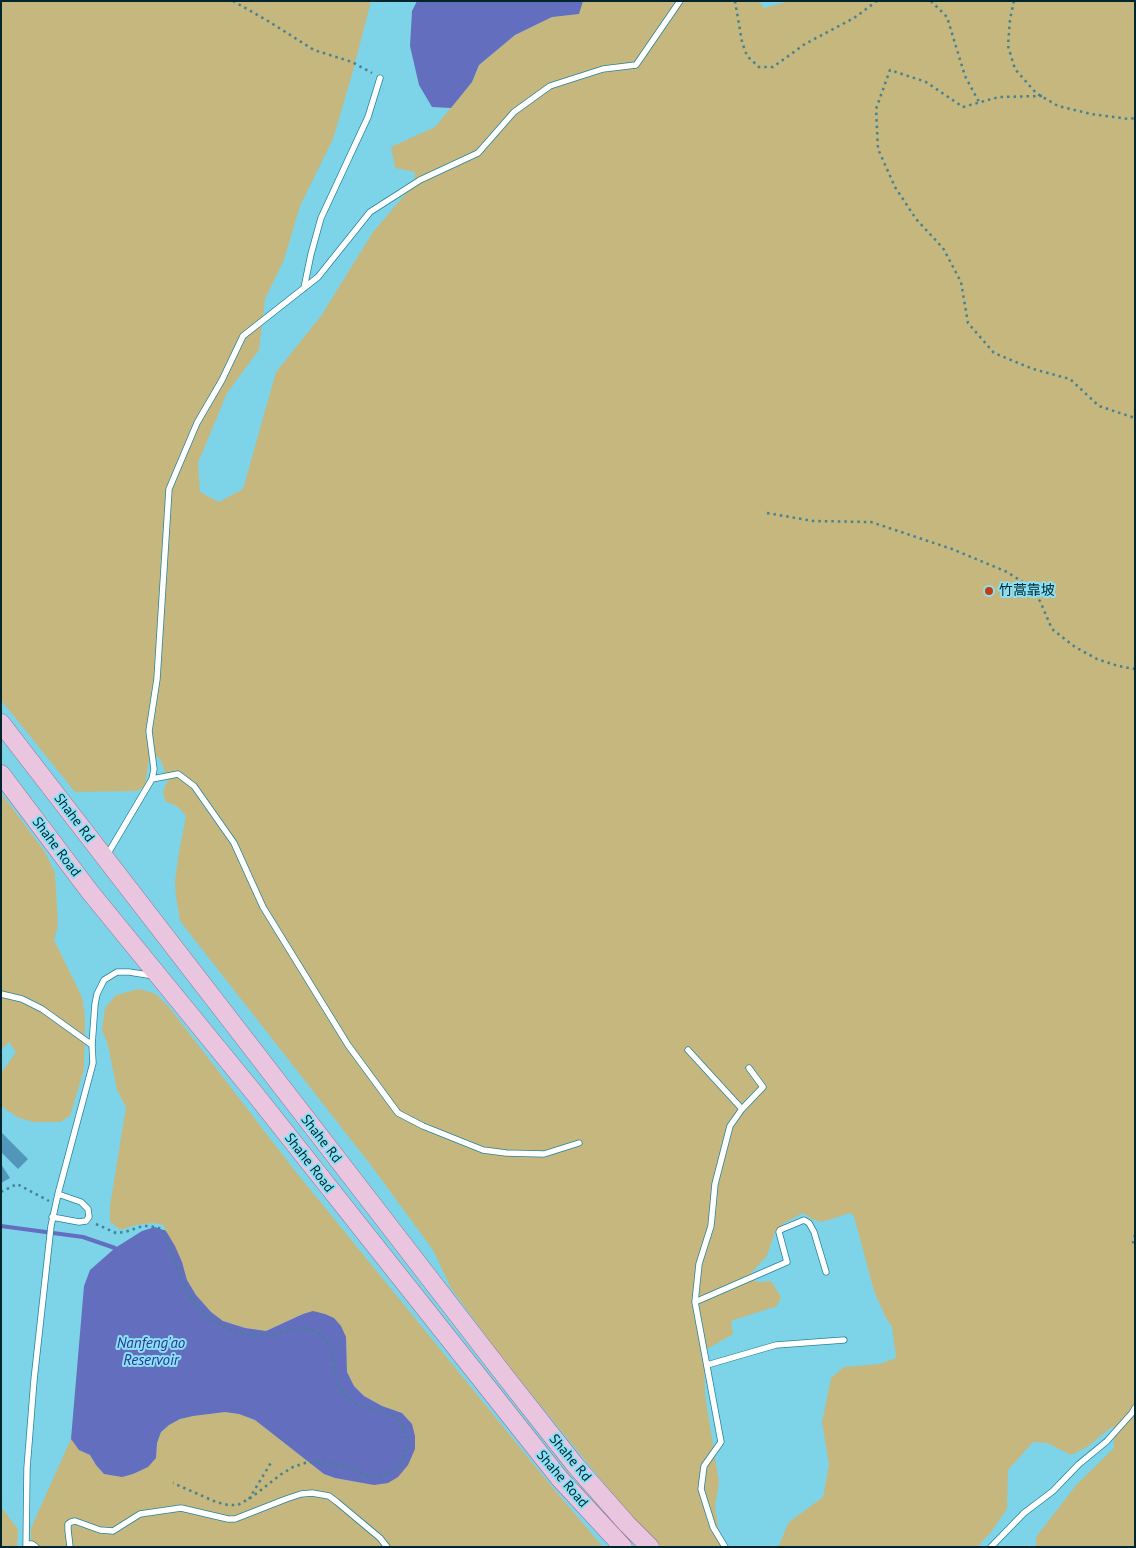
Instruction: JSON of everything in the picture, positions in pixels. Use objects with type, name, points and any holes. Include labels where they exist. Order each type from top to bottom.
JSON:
[{"type":"main road","name":"Shahe Rd","points":[[1,723],[508,1380],[575,1465],[650,1547]]},
{"type":"main road","name":"Shahe Road","points":[[1,774],[90,892],[255,1094],[560,1479],[623,1547]]},
{"type":"lane","points":[[105,859],[152,779],[154,769],[149,731],[157,679],[169,488],[197,423],[222,380],[243,336],[318,277],[370,212],[420,180],[478,153],[514,112],[550,86],[603,69],[636,65],[680,1]]},
{"type":"lane","points":[[304,288],[321,218],[368,116],[380,78]]},
{"type":"lane","points":[[152,779],[178,774],[194,786],[234,843],[263,907],[348,1045],[398,1113],[423,1126],[483,1150],[544,1154],[579,1143]]},
{"type":"lane","points":[[36,1547],[32,1544],[26,1545],[27,1468],[34,1380],[52,1217],[93,1063],[92,1045],[95,1004],[100,986],[112,974],[123,972],[158,976]]},
{"type":"lane","points":[[1,994],[22,999],[42,1009],[92,1045]]},
{"type":"lane","points":[[688,1050],[742,1109]]},
{"type":"lane","points":[[725,1547],[714,1526],[701,1489],[704,1466],[721,1442],[695,1302],[699,1264],[711,1226],[715,1184],[730,1126],[742,1109],[763,1087],[750,1068]]},
{"type":"lane","points":[[52,1217],[79,1222],[88,1220],[89,1213],[85,1205],[76,1199],[58,1194]]},
{"type":"lane","points":[[695,1302],[787,1262],[779,1232],[804,1220],[809,1222],[814,1232],[826,1272]]},
{"type":"lane","points":[[707,1365],[776,1345],[844,1340]]},
{"type":"lane","points":[[991,1547],[1024,1513],[1053,1491],[1079,1464],[1107,1441],[1135,1408]]},
{"type":"lane","points":[[70,1547],[68,1524],[75,1521],[100,1530],[112,1531],[140,1514],[181,1508],[228,1519],[236,1519],[286,1499],[312,1493],[329,1496],[380,1538],[387,1547]]},
{"type":"path","points":[[233,1],[314,50],[352,62],[380,78]]},
{"type":"path","points":[[735,1],[742,42],[747,56],[758,67],[773,67],[805,44],[854,18],[877,1]]},
{"type":"path","points":[[931,1],[947,17],[965,76],[979,102]]},
{"type":"path","points":[[1014,1],[1010,18],[1008,46],[1015,69],[1036,93],[1058,106],[1090,114],[1129,119],[1135,118]]},
{"type":"path","points":[[1042,96],[999,97],[963,106],[926,82],[890,70],[876,109],[878,149],[894,187],[916,219],[943,248],[961,282],[968,323],[994,353],[1033,369],[1070,379],[1099,406],[1135,418]]},
{"type":"path","points":[[767,513],[813,521],[871,522],[952,550],[1007,572],[1026,584],[1040,601],[1052,629],[1075,648],[1098,659],[1118,666],[1135,669]]},
{"type":"path","points":[[1,1192],[17,1184],[55,1205]]},
{"type":"path","points":[[88,1220],[116,1233],[143,1226],[163,1229],[185,1289],[206,1315],[214,1322],[226,1328],[254,1336],[272,1335],[295,1328],[304,1328],[324,1337],[331,1349],[337,1383],[346,1396],[355,1404],[391,1414],[402,1424],[406,1438],[406,1452],[400,1464],[392,1472],[384,1476],[372,1477],[320,1461],[294,1467],[280,1475],[248,1500],[233,1506],[222,1504],[173,1483]]},
{"type":"path","points":[[1135,1235],[1133,1242],[1135,1244]]},
{"type":"path","points":[[248,1500],[272,1461]]},
{"type":"shaded area","points":[[1,1],[371,1],[333,139],[300,206],[284,260],[265,299],[259,350],[227,393],[198,463],[200,492],[219,502],[243,489],[276,372],[321,316],[373,232],[414,184],[415,172],[395,168],[391,147],[435,127],[472,82],[479,65],[515,35],[552,17],[578,14],[583,1],[759,1],[764,8],[790,1],[1135,1],[1135,1547],[1036,1547],[1036,1537],[1077,1484],[1114,1448],[1113,1426],[1087,1447],[1071,1455],[1047,1443],[1033,1442],[1008,1470],[1007,1509],[991,1532],[977,1547],[778,1547],[789,1522],[823,1497],[829,1465],[822,1422],[831,1378],[844,1367],[879,1364],[896,1358],[892,1327],[874,1291],[854,1216],[850,1213],[822,1222],[812,1219],[803,1213],[784,1223],[775,1232],[767,1256],[751,1273],[756,1282],[771,1281],[781,1297],[777,1306],[731,1321],[733,1334],[704,1351],[705,1395],[719,1482],[715,1507],[723,1547],[658,1547],[503,1359],[451,1288],[433,1250],[370,1164],[180,921],[175,881],[186,816],[178,807],[165,801],[163,791],[168,780],[160,759],[155,755],[149,758],[145,786],[137,791],[75,792],[1,700]]},
{"type":"shaded area","points":[[1,793],[45,852],[55,873],[58,925],[54,940],[82,997],[85,1017],[84,1069],[70,1116],[60,1122],[34,1122],[19,1118],[1,1106],[1,1073],[16,1052],[9,1042],[1,1050]]},
{"type":"shaded area","points":[[139,989],[156,994],[169,1007],[292,1167],[603,1547],[31,1547],[31,1528],[71,1439],[79,1450],[90,1455],[104,1474],[122,1477],[133,1474],[156,1458],[157,1443],[161,1432],[180,1419],[225,1412],[239,1414],[255,1420],[324,1474],[357,1482],[412,1424],[402,1413],[382,1406],[364,1396],[354,1386],[347,1372],[346,1337],[303,1314],[266,1331],[245,1328],[223,1321],[211,1312],[196,1295],[187,1280],[182,1262],[163,1225],[154,1223],[136,1225],[121,1230],[110,1222],[110,1206],[126,1107],[117,1090],[108,1045],[102,1030],[105,1008],[116,995]]},
{"type":"shaded area","points":[[1,1507],[18,1529],[17,1547],[1,1547]]},
{"type":"water","points":[[417,1],[583,1],[579,14],[552,17],[515,35],[479,65],[472,82],[451,108],[432,107],[419,85],[410,46],[412,11]]},
{"type":"water","name":"Nanfeng'ao Reservoir","points":[[155,1227],[166,1231],[182,1262],[187,1280],[196,1295],[211,1312],[223,1321],[245,1328],[266,1331],[313,1311],[334,1318],[341,1326],[346,1337],[347,1372],[354,1386],[364,1396],[382,1406],[402,1413],[412,1424],[415,1436],[415,1449],[408,1465],[398,1477],[388,1483],[374,1485],[335,1478],[324,1474],[255,1420],[239,1414],[225,1412],[180,1419],[169,1425],[161,1432],[157,1443],[156,1458],[148,1467],[122,1477],[104,1474],[90,1455],[79,1450],[71,1439],[84,1286],[90,1270],[115,1248],[142,1231]]},
{"type":"building","points":[[1,1132],[28,1159],[18,1169],[1,1152]]},
{"type":"building","points":[[1,1164],[10,1178],[1,1183]]},
{"type":"waterway","points":[[1,1226],[83,1237],[115,1248]]},
{"type":"place","name":"竹蒿靠坡","points":[[989,591]]}]
